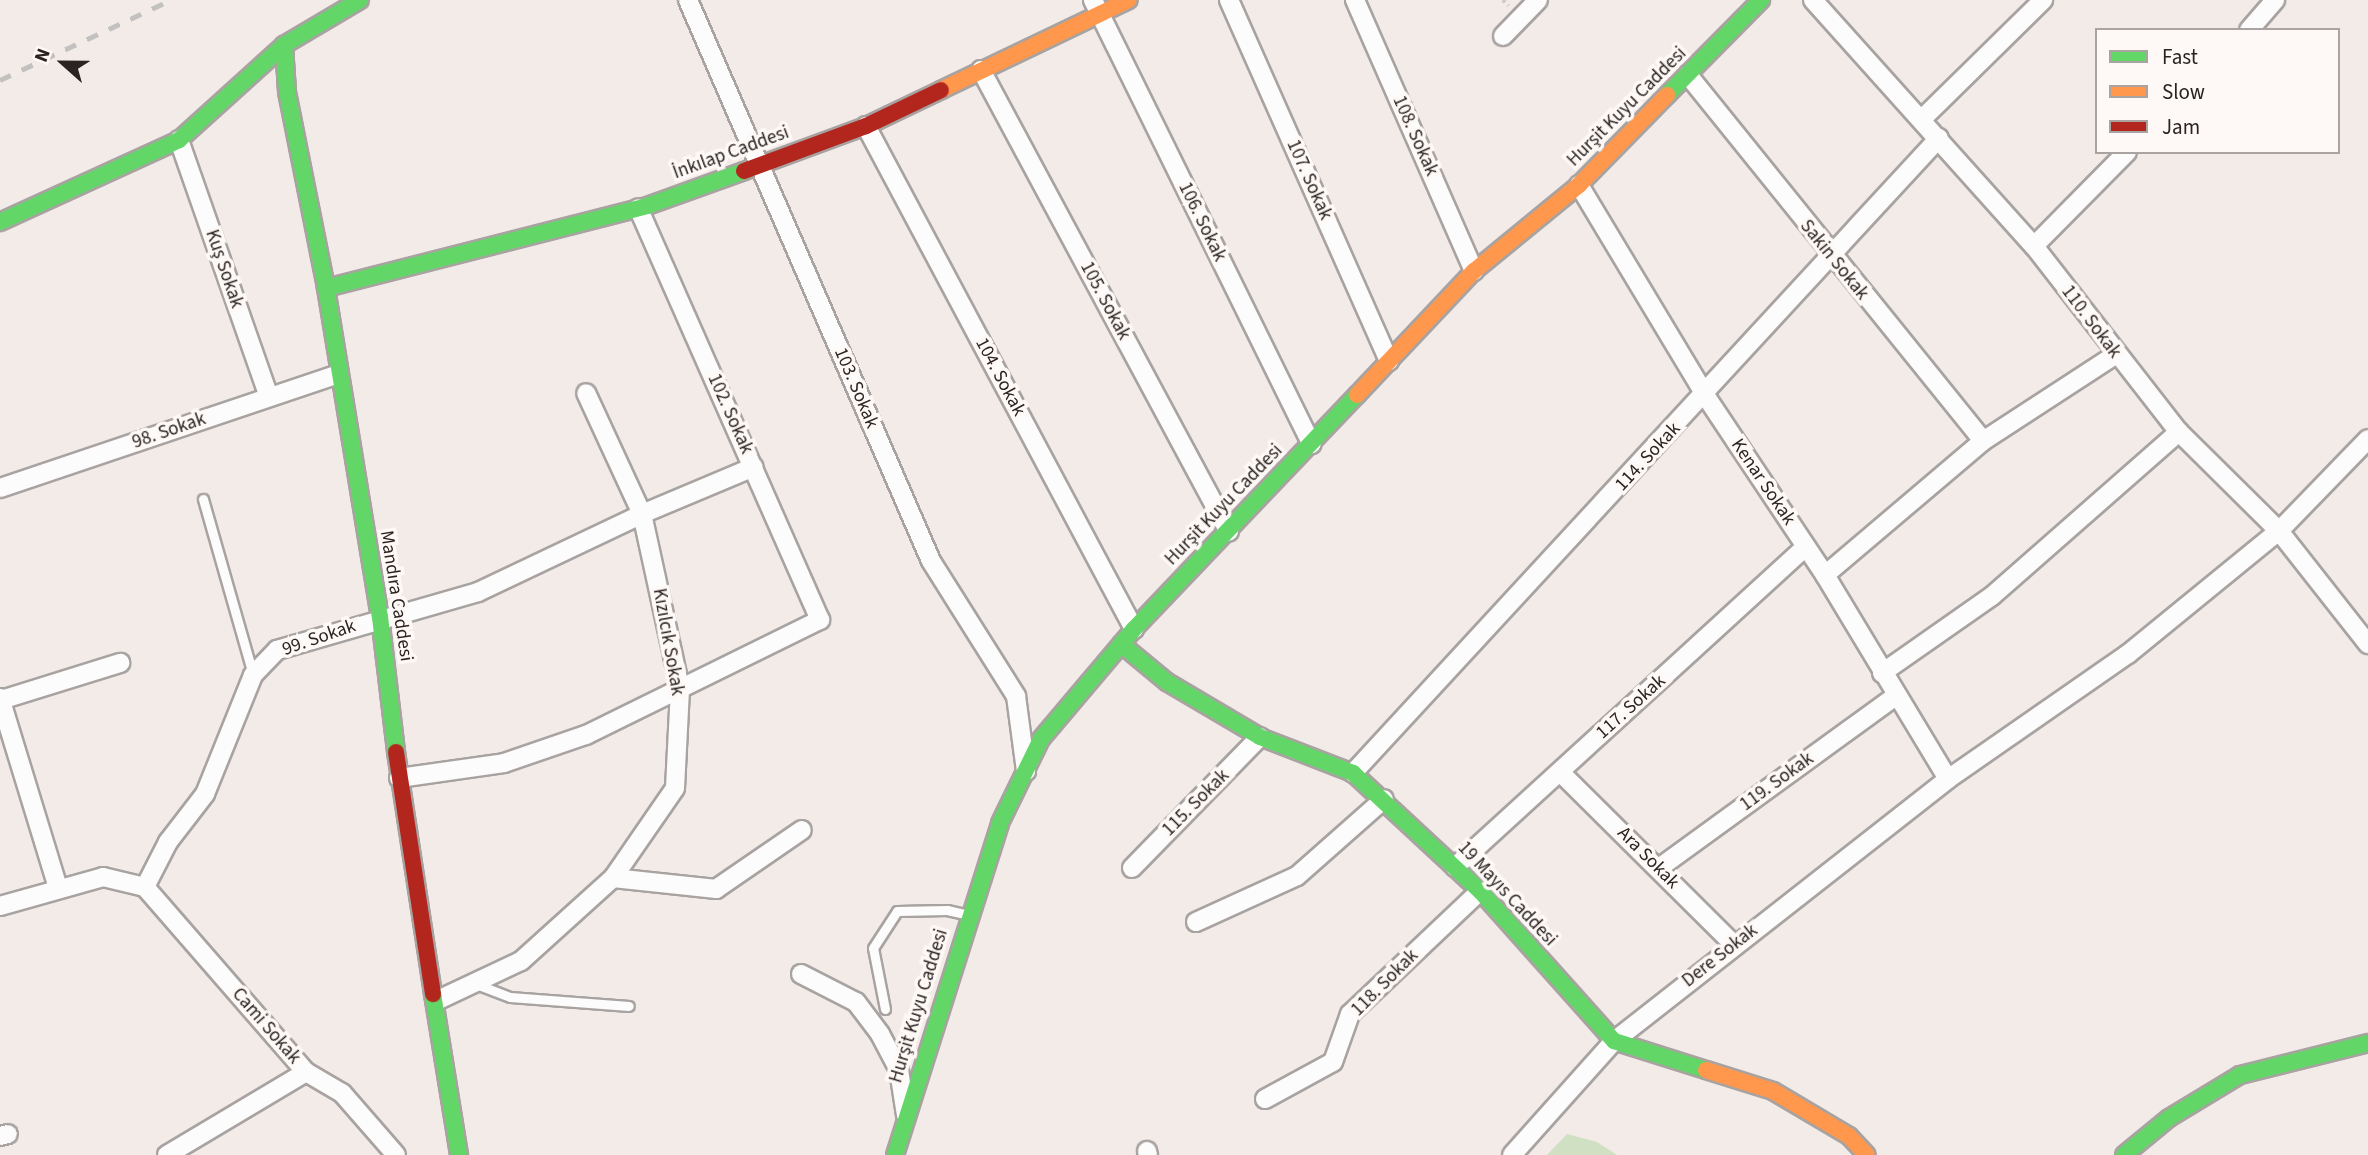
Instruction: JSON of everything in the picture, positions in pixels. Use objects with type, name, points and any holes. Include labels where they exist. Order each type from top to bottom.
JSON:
[{"type":"street","points":[[0,222],[179,140],[284,45],[360,0]]},
{"type":"street","name":"103. Sokak","points":[[688,0],[931,561],[1016,696],[1026,771]]},
{"type":"street","name":"İnkılap Caddesi","points":[[326,288],[638,208],[866,125],[981,70],[1096,6],[1129,0]]},
{"type":"street","name":"107. Sokak","points":[[1229,0],[1390,361]]},
{"type":"street","name":"108. Sokak","points":[[1355,0],[1474,271]]},
{"type":"street","points":[[1503,36],[1538,0]]},
{"type":"street","name":"Hurşit Kuyu Caddesi","points":[[895,1155],[1000,823],[1041,739],[1134,629],[1474,271],[1579,185],[1761,0]]},
{"type":"street","name":"110. Sokak","points":[[1813,0],[2034,246],[2115,355],[2179,432],[2279,531],[2368,644]]},
{"type":"street","points":[[1922,119],[2043,0]]},
{"type":"street","points":[[2251,28],[2275,0]]},
{"type":"street","name":"106. Sokak","points":[[1096,6],[1311,444]]},
{"type":"street","name":"Mandıra Caddesi","points":[[284,45],[287,92],[326,288],[380,617],[399,778],[459,1155]]},
{"type":"street","name":"105. Sokak","points":[[981,70],[1229,532]]},
{"type":"street","name":"Sakin Sokak","points":[[1688,75],[1829,255],[1983,441]]},
{"type":"street","name":"104. Sokak","points":[[866,125],[1134,629]]},
{"type":"street","name":"114. Sokak","points":[[1353,773],[1705,396],[1829,255],[1939,138]]},
{"type":"street","name":"Kuş Sokak","points":[[179,140],[270,397]]},
{"type":"street","points":[[2034,246],[2125,154]]},
{"type":"street","name":"Kenar Sokak","points":[[1579,185],[1705,396],[1825,575],[1948,779]]},
{"type":"street","name":"102. Sokak","points":[[638,208],[820,620],[680,688]]},
{"type":"street","points":[[1825,575],[1983,441],[2115,355]]},
{"type":"street","name":"98. Sokak","points":[[0,488],[338,374]]},
{"type":"street","name":"Kızılcık Sokak","points":[[436,1001],[521,961],[613,878],[675,788],[680,688],[642,514],[586,393]]},
{"type":"street","points":[[1882,673],[1992,596],[2179,432]]},
{"type":"street","points":[[2279,531],[2368,439]]},
{"type":"street","name":"99. Sokak","points":[[145,887],[168,842],[205,794],[253,675],[278,650],[380,617],[478,592],[642,514],[754,467]]},
{"type":"street","name":"Dere Sokak","points":[[1512,1155],[1614,1041],[1948,779],[2128,654],[2279,531]]},
{"type":"street","name":"117. Sokak","points":[[1455,866],[1806,547]]},
{"type":"street","name":"19 Mayıs Caddesi","points":[[1121,644],[1167,682],[1260,737],[1353,773],[1480,891],[1614,1041]]},
{"type":"street","points":[[58,888],[0,699],[120,663]]},
{"type":"street","points":[[399,778],[504,763],[586,735],[680,688]]},
{"type":"street","name":"119. Sokak","points":[[1659,868],[1896,696]]},
{"type":"street","name":"115. Sokak","points":[[1132,868],[1260,737]]},
{"type":"street","name":"Ara Sokak","points":[[1560,772],[1734,945]]},
{"type":"street","points":[[1196,922],[1297,876],[1384,799]]},
{"type":"street","points":[[613,878],[716,889],[802,830]]},
{"type":"street","points":[[0,906],[103,877],[145,887]]},
{"type":"street","name":"Cami Sokak","points":[[145,887],[306,1072],[342,1093],[396,1155]]},
{"type":"street","name":"118. Sokak","points":[[1265,1100],[1333,1062],[1350,1014],[1480,891]]},
{"type":"street","points":[[801,974],[856,1002],[880,1034],[899,1070],[906,1118]]},
{"type":"street","points":[[1614,1041],[1773,1091],[1849,1136],[1867,1155]]},
{"type":"street","points":[[2124,1155],[2169,1118],[2240,1075],[2299,1057],[2368,1043]]},
{"type":"street","points":[[167,1155],[306,1072]]},
{"type":"lane","points":[[203,499],[253,675]]},
{"type":"lane","points":[[886,1009],[873,948],[897,911],[947,910],[970,916]]},
{"type":"lane","points":[[471,983],[510,997],[629,1006]]},
{"type":"green space","points":[[1567,1134],[1597,1142],[1617,1155],[1547,1155]]},
{"type":"railway","points":[[0,80],[171,0]]},
{"type":"traffic: fast","points":[[0,222],[179,140],[284,45],[360,0]]},
{"type":"traffic: fast","points":[[1667,95],[1761,0]]},
{"type":"traffic: fast","points":[[284,45],[287,92],[326,288],[380,617],[396,752]]},
{"type":"traffic: fast","points":[[326,288],[647,206],[744,171]]},
{"type":"traffic: fast","points":[[895,1155],[1000,823],[1041,739],[1134,629],[1357,395]]},
{"type":"traffic: fast","points":[[1121,644],[1167,682],[1260,737],[1353,773],[1480,891],[1614,1041],[1706,1070]]},
{"type":"traffic: fast","points":[[433,994],[459,1155]]},
{"type":"traffic: fast","points":[[2124,1155],[2169,1118],[2240,1075],[2368,1043]]},
{"type":"traffic: slow","points":[[941,90],[1129,0]]},
{"type":"traffic: slow","points":[[1357,395],[1474,271],[1579,185],[1667,95]]},
{"type":"traffic: slow","points":[[1706,1070],[1773,1091],[1849,1136],[1867,1155]]},
{"type":"traffic: jam","points":[[744,171],[866,126],[941,90]]},
{"type":"traffic: jam","points":[[396,752],[433,994]]}]
